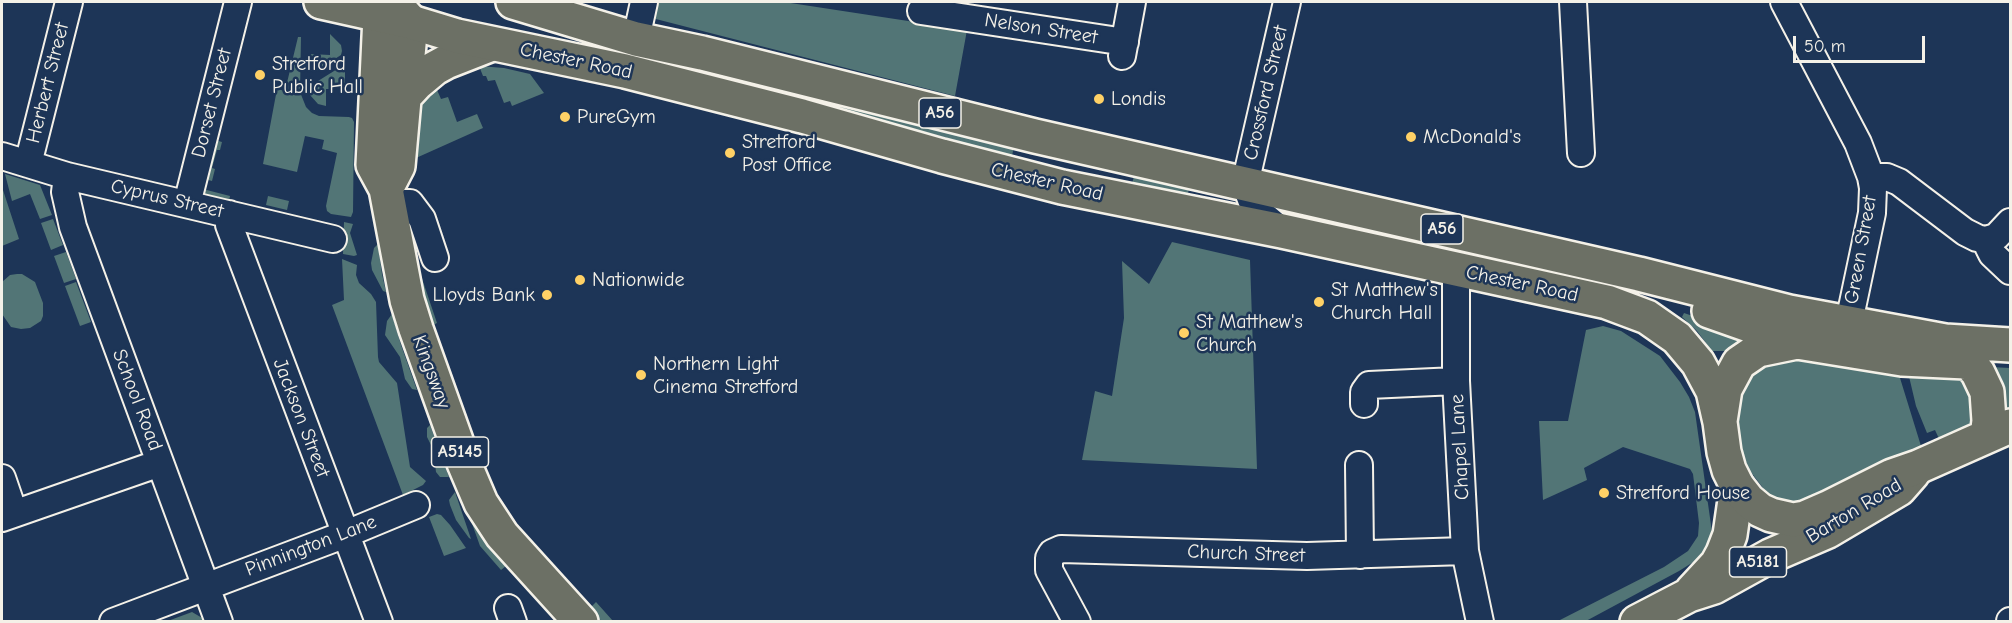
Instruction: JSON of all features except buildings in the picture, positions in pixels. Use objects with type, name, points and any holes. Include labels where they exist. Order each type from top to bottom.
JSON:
[{"type":"main road","name":"Chester Road","points":[[321,2],[398,7],[437,31],[625,71],[802,116],[1062,187],[1282,231],[1607,302],[1647,317],[1677,338],[1698,363],[1713,391],[1729,470],[1737,486],[1748,500],[1770,515],[1793,519],[1805,518],[1892,476],[1999,431],[1989,421],[1987,392],[1978,373],[1970,363]]},
{"type":"main road","name":"Chester Road","points":[[513,2],[636,39],[702,53],[1035,136],[1639,274],[1790,312],[1849,322],[1898,334],[1945,341],[2010,345]]},
{"type":"main road","name":"A56","points":[[398,7],[533,35],[625,71]]},
{"type":"main road","points":[[387,196],[398,166],[390,99],[398,7]]},
{"type":"main road","points":[[390,99],[446,62],[492,44]]},
{"type":"main road","name":"Kingsway","points":[[387,196],[407,300],[474,487],[491,520],[502,535],[581,621]]},
{"type":"main road","name":"Chester Road","points":[[1639,274],[1702,309],[1797,342],[1902,359],[1970,363],[2010,361]]},
{"type":"main road","name":"Chester Road","points":[[1720,422],[1725,389],[1739,363],[1758,350],[1797,342]]},
{"type":"main road","name":"Barton Road","points":[[1637,621],[1689,595],[1714,587],[1770,556],[1828,531],[1899,489],[1918,467]]},
{"type":"main road","name":"Barton Road","points":[[1689,595],[1724,553],[1730,535],[1737,486]]},
{"type":"street","name":"Herbert Street","points":[[28,164],[69,2]]},
{"type":"street","name":"Dorset Street","points":[[187,204],[238,2]]},
{"type":"street","points":[[636,39],[644,2]]},
{"type":"street","name":"Nelson Street","points":[[921,11],[1123,49],[1132,2]]},
{"type":"street","name":"Crossford Street","points":[[1245,184],[1287,2]]},
{"type":"street","points":[[1573,2],[1581,153]]},
{"type":"street","name":"Green Street","points":[[1784,2],[1858,143],[1871,177],[1872,213],[1849,322]]},
{"type":"street","name":"Cyprus Street","points":[[2,156],[66,176],[333,239]]},
{"type":"street","name":"School Road","points":[[66,176],[65,192],[72,227],[219,621]]},
{"type":"street","points":[[1871,177],[1887,177],[1899,182],[1965,232],[1977,238],[1985,240],[2001,233],[2010,222]]},
{"type":"street","points":[[1245,184],[1252,202],[1282,231]]},
{"type":"street","points":[[387,196],[410,203],[422,219],[435,258]]},
{"type":"street","name":"Jackson Street","points":[[229,214],[228,225],[379,621]]},
{"type":"street","points":[[1985,240],[1992,254],[2010,271]]},
{"type":"street","name":"Chapel Lane","points":[[1456,270],[1456,381],[1465,551],[1480,621]]},
{"type":"street","points":[[1364,404],[1364,392],[1369,385],[1456,381]]},
{"type":"street","points":[[2,478],[8,516],[160,462]]},
{"type":"street","points":[[1359,465],[1360,555]]},
{"type":"street","name":"Pinnington Lane","points":[[113,621],[346,534],[416,505]]},
{"type":"street","name":"Church Street","points":[[1077,621],[1052,577],[1048,563],[1052,553],[1061,549],[1307,556],[1465,551]]},
{"type":"green space","points":[[651,2],[784,2],[967,30],[955,96],[648,17]]},
{"type":"green space","points":[[330,34],[341,45],[341,55],[316,71],[310,71],[310,54],[330,55]]},
{"type":"green space","points":[[298,37],[301,37],[300,92],[306,107],[319,116],[349,117],[354,122],[353,212],[351,217],[331,214],[327,211],[326,206],[337,153],[322,149],[324,140],[305,136],[297,172],[263,164],[277,89],[285,91]]},
{"type":"green space","points":[[342,66],[345,68],[345,89],[326,89],[326,106],[318,104],[310,95],[310,86]]},
{"type":"green space","points":[[479,66],[504,68],[530,74],[544,93],[512,106],[510,101],[504,103],[495,80],[488,81]]},
{"type":"green space","points":[[700,68],[781,89],[781,92],[699,74]]},
{"type":"green space","points":[[434,83],[441,99],[448,97],[457,122],[477,114],[483,128],[416,158],[418,112]]},
{"type":"green space","points":[[828,101],[1014,146],[1012,156],[826,105]]},
{"type":"green space","points":[[211,139],[222,142],[212,168],[215,169],[212,181],[201,178]]},
{"type":"green space","points":[[5,174],[40,185],[52,215],[40,219],[30,194],[12,201]]},
{"type":"green space","points":[[1134,176],[1189,189],[1187,197],[1132,184]]},
{"type":"green space","points":[[2,187],[19,239],[2,246]]},
{"type":"green space","points":[[199,188],[230,196],[229,201],[198,193]]},
{"type":"green space","points":[[268,196],[289,201],[287,210],[266,205]]},
{"type":"green space","points":[[53,219],[63,245],[51,250],[41,223]]},
{"type":"green space","points":[[344,222],[353,224],[350,233],[357,255],[343,254]]},
{"type":"green space","points":[[1172,242],[1250,260],[1257,469],[1082,460],[1095,391],[1112,396],[1124,318],[1122,261],[1149,284]]},
{"type":"green space","points":[[378,244],[386,292],[383,291],[372,270],[374,248]]},
{"type":"green space","points":[[66,252],[76,279],[64,283],[54,256]]},
{"type":"green space","points":[[414,255],[437,323],[433,325],[417,299]]},
{"type":"green space","points":[[342,259],[357,265],[356,275],[359,283],[376,302],[379,362],[397,383],[410,467],[426,481],[423,485],[403,495],[332,305],[344,300]]},
{"type":"green space","points":[[22,274],[35,282],[43,303],[43,316],[41,321],[30,328],[21,329],[11,327],[2,314],[2,282],[10,275]]},
{"type":"green space","points":[[76,282],[91,322],[80,326],[65,286]]},
{"type":"green space","points":[[1684,313],[1751,334],[1728,351],[1712,351],[1697,331],[1682,317]]},
{"type":"green space","points":[[392,314],[417,390],[412,389],[405,379],[400,357],[385,335],[387,321]]},
{"type":"green space","points":[[1603,326],[1621,331],[1660,356],[1689,397],[1695,412],[1712,532],[1709,544],[1703,553],[1679,571],[1586,621],[1558,621],[1664,567],[1688,551],[1698,536],[1699,523],[1693,474],[1690,469],[1623,447],[1584,468],[1587,480],[1543,500],[1539,421],[1568,421],[1586,330]]},
{"type":"green space","points":[[1765,356],[1896,365],[1921,446],[1920,451],[1849,489],[1788,505],[1770,497],[1750,471],[1742,453],[1737,437],[1733,396]]},
{"type":"green space","points":[[1991,367],[2010,368],[2010,411],[2000,416]]},
{"type":"green space","points":[[1907,368],[1948,369],[1970,382],[1973,418],[1966,429],[1941,443],[1935,430],[1927,433],[1916,406]]},
{"type":"green space","points":[[430,425],[449,477],[440,477],[436,472],[433,449],[427,437],[427,428]]},
{"type":"green space","points":[[460,490],[506,566],[501,570],[480,546]]},
{"type":"green space","points":[[455,492],[471,539],[456,520],[450,505],[449,500]]},
{"type":"green space","points":[[441,515],[450,525],[466,548],[444,556],[429,517]]},
{"type":"green space","points":[[596,602],[613,621],[601,621],[591,607]]},
{"type":"green space","points":[[192,612],[209,622],[165,622]]},
{"type":"place","name":"Stretford Public Hall","points":[[260,75]]},
{"type":"place","name":"Londis","points":[[1099,99]]},
{"type":"place","name":"PureGym","points":[[565,117]]},
{"type":"place","name":"McDonald's","points":[[1411,137]]},
{"type":"place","name":"Stretford Post Office","points":[[730,153]]},
{"type":"place","name":"Nationwide","points":[[580,280]]},
{"type":"place","name":"Lloyds Bank","points":[[547,295]]},
{"type":"place","name":"St Matthew's Church Hall","points":[[1319,302]]},
{"type":"place","name":"St Matthew's Church","points":[[1184,333]]},
{"type":"place","name":"Northern Light Cinema Stretford","points":[[641,375]]},
{"type":"place","name":"Stretford House","points":[[1604,493]]}]
